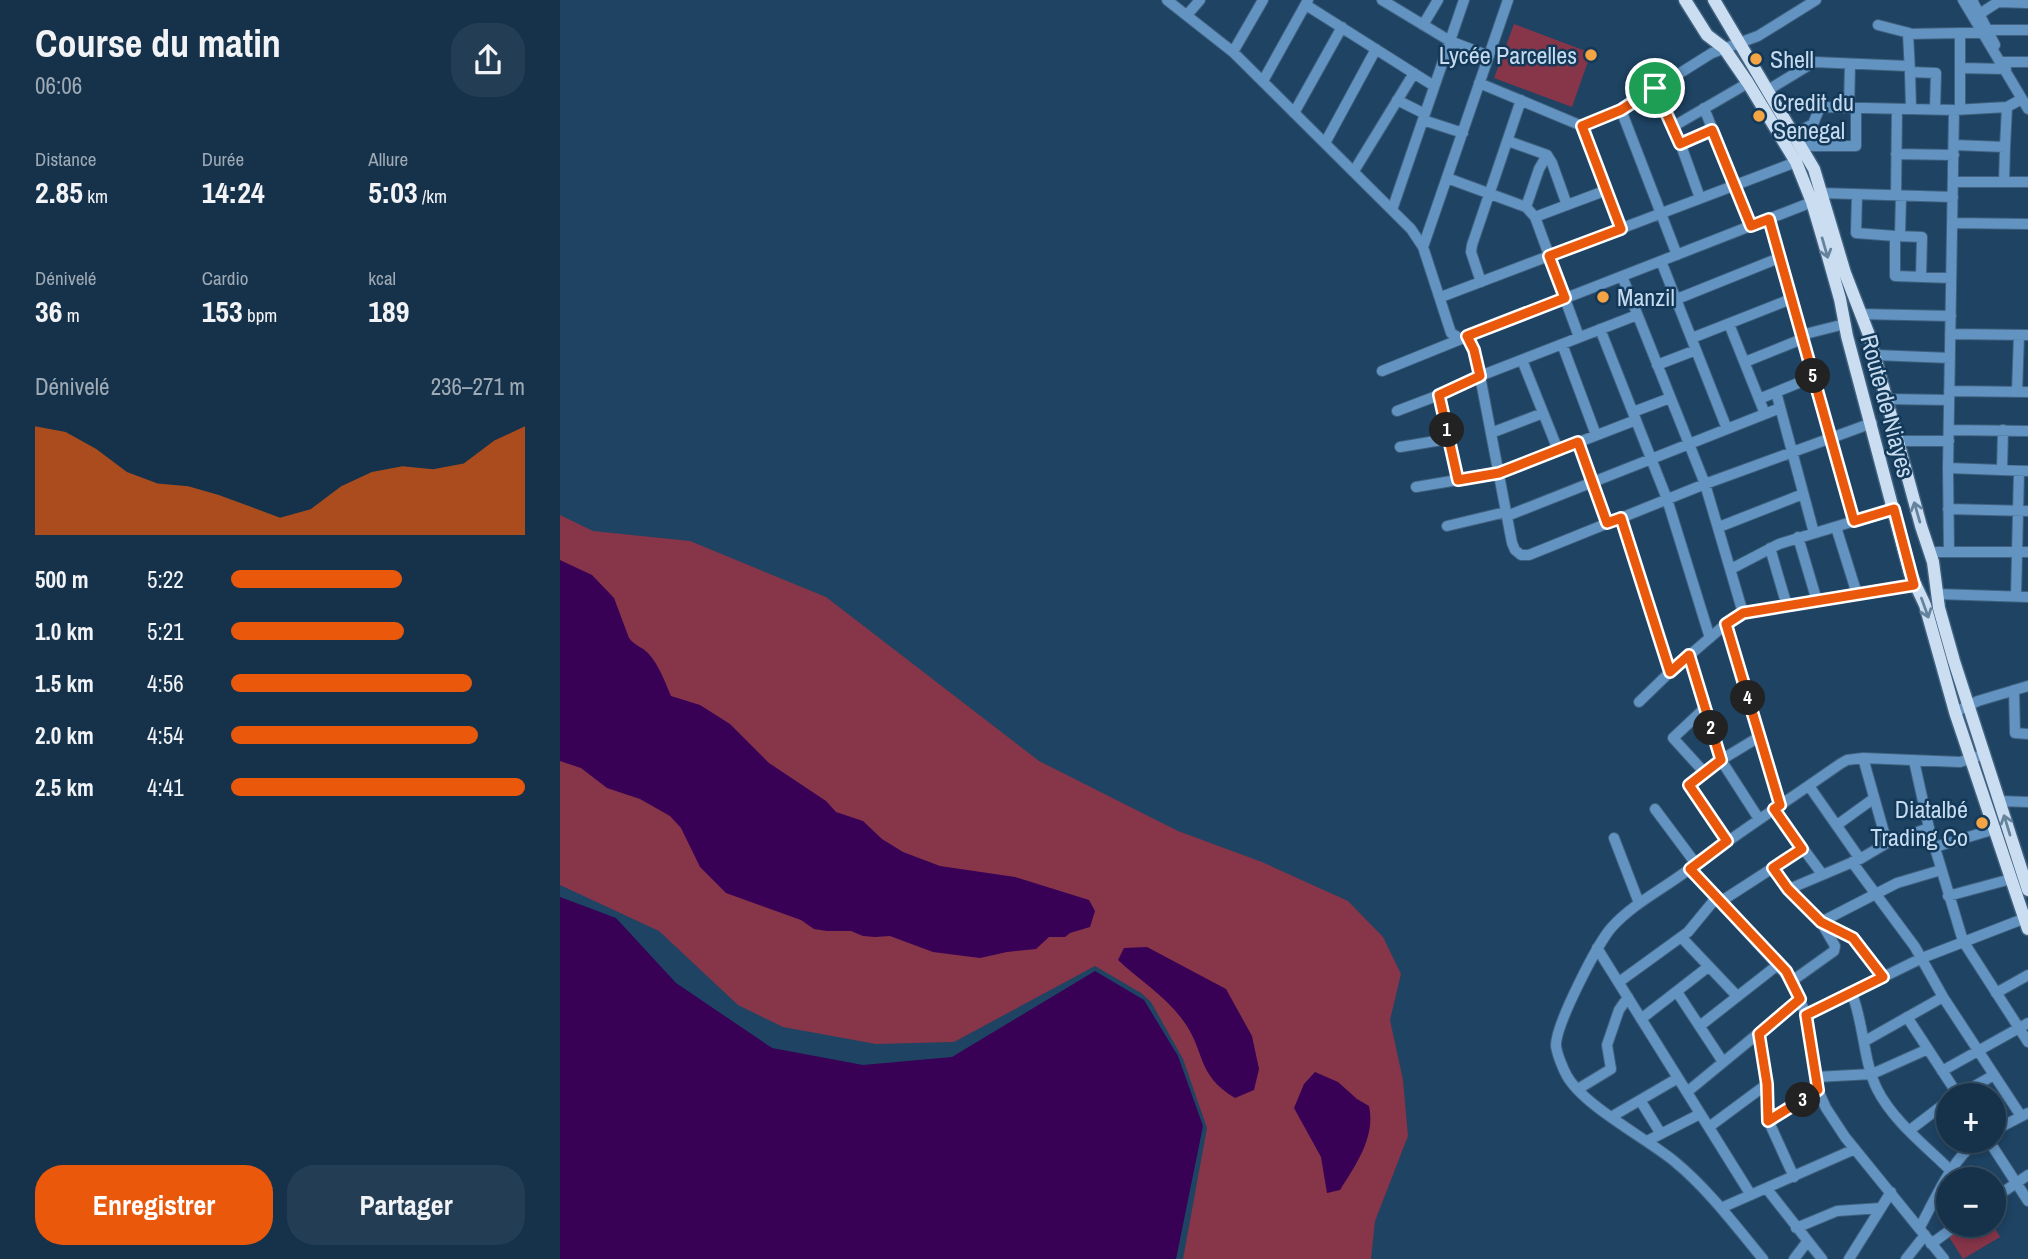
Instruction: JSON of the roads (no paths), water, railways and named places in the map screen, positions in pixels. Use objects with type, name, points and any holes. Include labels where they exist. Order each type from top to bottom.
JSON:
[{"type":"main road","name":"Route de Niayes","points":[[1685,0],[1707,35],[1724,48],[1748,83],[1816,198],[1875,355],[1936,574],[1937,594],[1954,661],[1999,801],[2022,856],[2028,890]]},
{"type":"main road","name":"Route de Niayes","points":[[1719,2],[1739,43],[1814,169],[1816,198],[1845,324],[1914,585],[1925,605],[1955,712],[2026,924]]},
{"type":"street","points":[[1167,0],[1233,52],[1411,229],[1423,247],[1451,333],[1464,338],[1474,350],[1515,550],[1524,556],[1705,484],[1872,423]]},
{"type":"street","points":[[1187,15],[1200,0]]},
{"type":"street","points":[[1233,52],[1263,0]]},
{"type":"street","points":[[1423,25],[1438,0]]},
{"type":"street","points":[[1392,210],[1464,0]]},
{"type":"street","points":[[1423,247],[1508,0]]},
{"type":"street","points":[[1479,83],[1582,126],[1621,110],[1724,48],[1758,36],[1816,0]]},
{"type":"street","points":[[1963,0],[1977,15]]},
{"type":"street","points":[[1972,0],[1985,31],[2028,109]]},
{"type":"street","points":[[1387,1],[1450,41],[1489,56]]},
{"type":"street","points":[[1977,15],[1999,1],[2028,2]]},
{"type":"street","points":[[1263,81],[1307,2],[1434,86]]},
{"type":"street","points":[[1878,25],[1909,33],[2028,30]]},
{"type":"street","points":[[1294,113],[1342,27]]},
{"type":"street","points":[[1909,33],[1911,109]]},
{"type":"street","points":[[1949,552],[1952,223],[1960,33]]},
{"type":"street","points":[[1325,143],[1376,48]]},
{"type":"street","points":[[1768,90],[1814,62],[1909,69],[1936,73],[1935,109]]},
{"type":"street","points":[[1960,68],[2028,62]]},
{"type":"street","points":[[1801,146],[1856,146],[1850,64]]},
{"type":"street","points":[[1354,171],[1414,72]]},
{"type":"street","points":[[1674,126],[1748,83]]},
{"type":"street","points":[[1655,88],[1674,126],[1700,198]]},
{"type":"street","points":[[1794,134],[1813,124],[1820,107],[1957,109],[2007,107],[2022,99]]},
{"type":"street","points":[[1397,100],[1424,117],[1463,133]]},
{"type":"street","points":[[1481,282],[1471,248],[1521,100]]},
{"type":"street","points":[[2004,182],[2007,107]]},
{"type":"street","points":[[1704,108],[1751,226]]},
{"type":"street","points":[[1897,109],[1898,236],[1895,276],[1951,278]]},
{"type":"street","points":[[1621,110],[1677,255]]},
{"type":"street","points":[[1582,126],[1621,229]]},
{"type":"street","points":[[1680,144],[1712,130]]},
{"type":"street","points":[[1508,141],[1547,155],[1567,205]]},
{"type":"street","points":[[1896,154],[2005,147]]},
{"type":"street","points":[[1526,207],[1539,169],[1547,155]]},
{"type":"street","points":[[1441,297],[1796,162]]},
{"type":"street","points":[[1447,178],[1526,207],[1535,216],[1579,337]]},
{"type":"street","points":[[1953,182],[2028,182]]},
{"type":"street","points":[[1535,216],[1607,190]]},
{"type":"street","points":[[1857,195],[1856,233],[1922,237],[1921,277]]},
{"type":"street","points":[[1382,372],[1816,198],[1857,195],[1953,197]]},
{"type":"street","points":[[1769,219],[1854,521]]},
{"type":"street","points":[[1952,223],[2028,224]]},
{"type":"street","points":[[1677,299],[1779,258]]},
{"type":"street","points":[[1661,261],[1727,429]]},
{"type":"street","points":[[1622,276],[1705,484],[1743,613]]},
{"type":"street","points":[[1692,338],[1791,299]]},
{"type":"street","points":[[1860,314],[1951,316]]},
{"type":"street","points":[[1397,411],[1637,315]]},
{"type":"street","points":[[1729,324],[1765,414]]},
{"type":"street","points":[[1745,362],[1802,337],[1845,324]]},
{"type":"street","points":[[1600,329],[1667,499],[1710,638]]},
{"type":"street","points":[[1886,399],[2023,392],[2024,335],[1950,334]]},
{"type":"street","points":[[1562,344],[1596,435]]},
{"type":"street","points":[[1657,365],[1696,350]]},
{"type":"street","points":[[1875,355],[1950,358]]},
{"type":"street","points":[[1522,360],[1558,450]]},
{"type":"street","points":[[1759,399],[1813,377]]},
{"type":"street","points":[[1776,392],[1814,533]]},
{"type":"street","points":[[1439,395],[1458,480]]},
{"type":"street","points":[[1416,487],[1499,473],[1596,435],[1670,398]]},
{"type":"street","points":[[1447,526],[1507,514],[1780,408]]},
{"type":"street","points":[[1491,433],[1543,412]]},
{"type":"street","points":[[1949,429],[2028,430]]},
{"type":"street","points":[[2002,470],[2003,430]]},
{"type":"street","points":[[1400,447],[1448,439]]},
{"type":"street","points":[[1898,441],[1949,441]]},
{"type":"street","points":[[1578,442],[1607,523]]},
{"type":"street","points":[[1948,468],[2024,471],[2023,552],[2016,596]]},
{"type":"street","points":[[1719,527],[1803,494]]},
{"type":"street","points":[[1731,569],[1770,548],[1798,537],[1894,509]]},
{"type":"street","points":[[1948,509],[2023,511]]},
{"type":"street","points":[[1621,518],[1670,672]]},
{"type":"street","points":[[1836,527],[1857,594]]},
{"type":"street","points":[[1798,537],[1817,601]]},
{"type":"street","points":[[1770,548],[1787,606]]},
{"type":"street","points":[[1930,552],[2023,552]]},
{"type":"street","points":[[1639,702],[1689,655],[1743,613],[1914,585]]},
{"type":"street","points":[[1937,594],[2028,597]]},
{"type":"street","points":[[1726,624],[1777,807],[1802,849],[1822,874]]},
{"type":"street","points":[[1689,655],[1721,760],[1759,819]]},
{"type":"street","points":[[1955,712],[2028,686]]},
{"type":"street","points":[[2014,690],[2015,733],[2028,734]]},
{"type":"street","points":[[1704,772],[1673,738],[1705,708]]},
{"type":"street","points":[[1727,841],[1689,785],[1721,760],[1759,737]]},
{"type":"street","points":[[1763,1259],[1721,1208],[1674,1161],[1611,1117],[1578,1089],[1567,1075],[1556,1046],[1568,1010],[1597,948],[1612,926],[1639,903],[1847,760],[1863,758],[1960,762],[1985,754]]},
{"type":"street","points":[[1863,758],[1887,843]]},
{"type":"street","points":[[1914,761],[1929,828],[1964,941],[1996,993],[2024,1026],[2028,1041]]},
{"type":"street","points":[[1809,786],[1836,825],[1876,895],[1922,958],[1994,1075],[2025,1115],[2006,1124]]},
{"type":"street","points":[[1836,825],[1873,799]]},
{"type":"street","points":[[1999,801],[2028,802]]},
{"type":"street","points":[[1655,809],[1718,900],[1792,981],[1806,1015],[1818,1090],[1835,1124],[1944,1259]]},
{"type":"street","points":[[1788,889],[1856,860],[1887,843],[1929,828]]},
{"type":"street","points":[[1935,847],[1995,829]]},
{"type":"street","points":[[1614,838],[1639,903]]},
{"type":"street","points":[[1619,982],[1681,937],[1718,900],[1802,849]]},
{"type":"street","points":[[1773,868],[1788,889],[1821,922],[1836,949],[1792,981]]},
{"type":"street","points":[[1821,922],[1897,883],[1941,870]]},
{"type":"street","points":[[1948,896],[2011,879]]},
{"type":"street","points":[[1821,922],[1853,938],[1883,977]]},
{"type":"street","points":[[1806,1015],[1922,958],[1964,941],[2026,924]]},
{"type":"street","points":[[1681,937],[1737,996]]},
{"type":"street","points":[[1597,948],[1751,1195]]},
{"type":"street","points":[[1700,1025],[1779,964]]},
{"type":"street","points":[[1642,1019],[1708,967]]},
{"type":"street","points":[[1996,993],[2028,975]]},
{"type":"street","points":[[1677,992],[1723,1062]]},
{"type":"street","points":[[1852,994],[1878,1090],[1910,1130],[1947,1167]]},
{"type":"street","points":[[1865,1041],[1943,996]]},
{"type":"street","points":[[1578,1089],[1611,1069],[1607,1045],[1619,1010],[1628,997]]},
{"type":"street","points":[[1687,1092],[1800,999]]},
{"type":"street","points":[[1907,1017],[1950,1083]]},
{"type":"street","points":[[1942,1071],[2024,1026]]},
{"type":"street","points":[[1759,1034],[1767,1084],[1768,1121],[1794,1177]]},
{"type":"street","points":[[1816,1077],[1872,1074],[1927,1049]]},
{"type":"street","points":[[1980,1083],[1994,1075]]},
{"type":"street","points":[[1611,1117],[1678,1078]]},
{"type":"street","points":[[1709,1127],[1767,1084]]},
{"type":"street","points":[[1768,1121],[1818,1090]]},
{"type":"street","points":[[1640,1100],[1661,1134]]},
{"type":"street","points":[[1910,1130],[1936,1110]]},
{"type":"street","points":[[1647,1141],[1700,1114]]},
{"type":"street","points":[[1721,1208],[1855,1149]]},
{"type":"street","points":[[1997,1153],[2028,1201]]},
{"type":"street","points":[[2006,1189],[2028,1175]]},
{"type":"street","points":[[1767,1189],[1822,1259]]},
{"type":"street","points":[[1849,1259],[1891,1192]]},
{"type":"street","points":[[1796,1228],[1838,1211],[1881,1208]]},
{"type":"street","points":[[1906,1259],[1925,1235],[1936,1208]]},
{"type":"street","points":[[1925,1235],[1936,1232]]},
{"type":"street","points":[[1794,1259],[1807,1242]]},
{"type":"place","name":"Lycée Parcelles","points":[[1591,55]]},
{"type":"place","name":"Shell","points":[[1756,59]]},
{"type":"place","name":"Credit du Senegal","points":[[1759,116]]},
{"type":"place","name":"Manzil","points":[[1603,297]]},
{"type":"place","name":"Diatalbé Trading Co","points":[[1982,823]]}]
